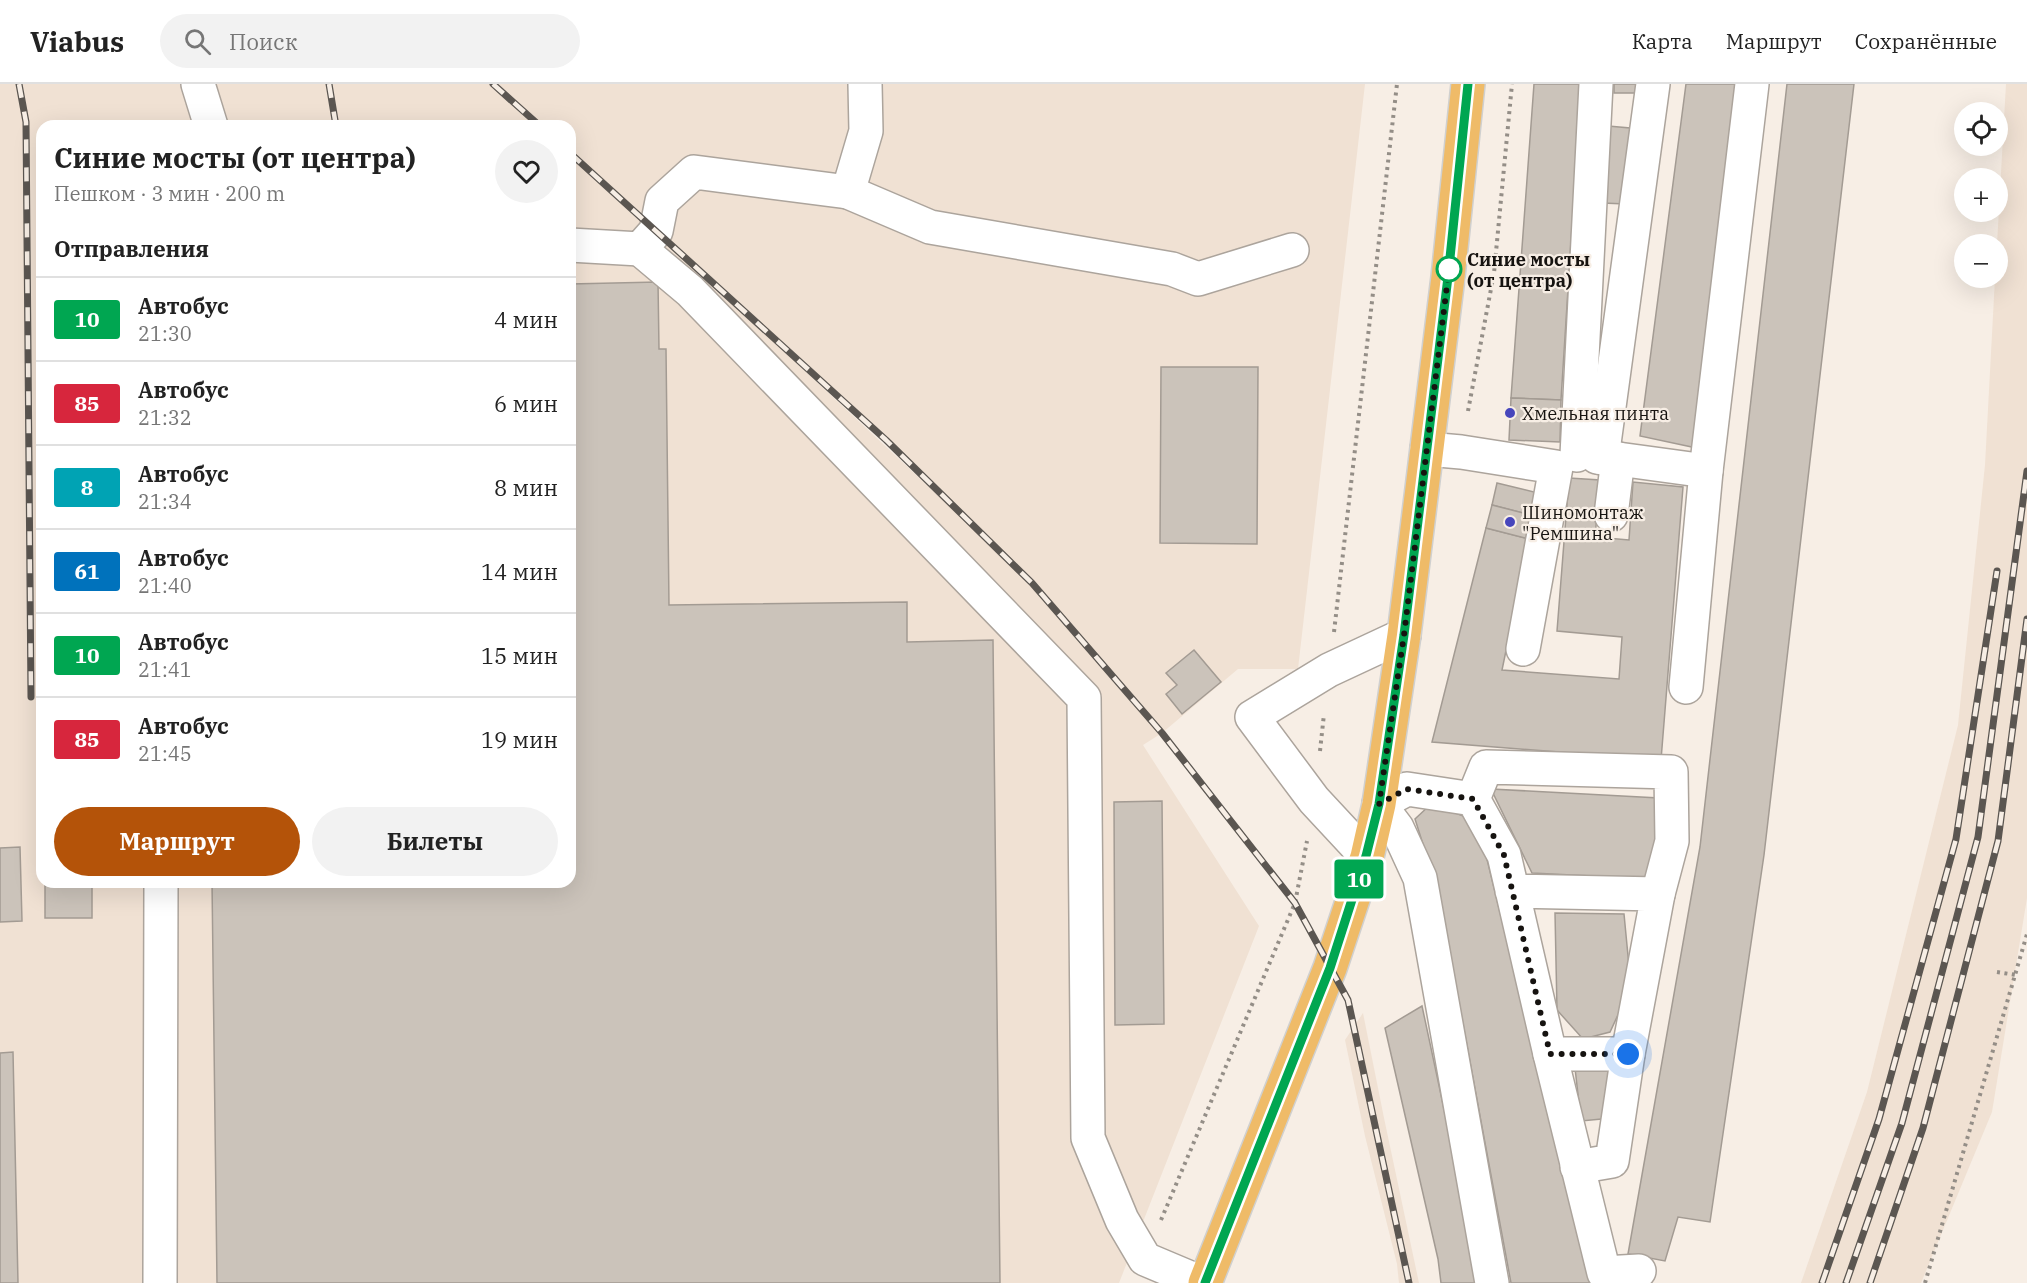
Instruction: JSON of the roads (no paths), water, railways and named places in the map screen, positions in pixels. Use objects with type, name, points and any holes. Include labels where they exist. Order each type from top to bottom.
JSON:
[{"type":"main road","points":[[1203,1283],[1330,968],[1366,856],[1379,804],[1404,635],[1448,277],[1468,84]]},
{"type":"lane","points":[[198,84],[209,120]]},
{"type":"lane","points":[[848,192],[866,131],[865,84]]},
{"type":"lane","points":[[1596,84],[1588,460],[1611,515]]},
{"type":"lane","points":[[1523,649],[1588,460],[1653,84]]},
{"type":"lane","points":[[1686,687],[1706,471],[1752,84]]},
{"type":"lane","points":[[640,249],[656,231],[662,201],[694,172],[848,192],[930,227],[1172,269],[1198,279],[1292,250]]},
{"type":"lane","points":[[576,245],[640,249],[690,291],[1084,698],[1088,1138],[1122,1220],[1145,1259],[1203,1283]]},
{"type":"lane","points":[[1427,448],[1706,471]]},
{"type":"lane","points":[[1366,856],[1314,800],[1252,717],[1329,670],[1404,635]]},
{"type":"lane","points":[[1473,799],[1486,767],[1671,772],[1672,841],[1658,894],[1628,1054],[1612,1161],[1577,1167]]},
{"type":"lane","points":[[1473,799],[1407,789],[1379,804],[1397,828],[1420,878],[1492,1283]]},
{"type":"lane","points":[[1473,799],[1504,855],[1604,1274],[1639,1271]]},
{"type":"lane","points":[[160,1283],[161,888]]},
{"type":"lane","points":[[1512,891],[1658,894]]},
{"type":"lane","points":[[1550,1054],[1628,1054]]},
{"type":"railway","points":[[19,84],[26,122],[31,697]]},
{"type":"railway","points":[[329,84],[335,120]]},
{"type":"railway","points":[[493,84],[533,120]]},
{"type":"railway","points":[[576,158],[886,440],[1032,583],[1162,733],[1295,903],[1348,1000],[1409,1283]]},
{"type":"railway","points":[[1846,1283],[1902,1123],[1978,837],[2027,471]]},
{"type":"railway","points":[[1822,1283],[1879,1119],[1956,839],[1997,571]]},
{"type":"railway","points":[[1870,1283],[1923,1128],[1998,841],[2027,619]]},
{"type":"place","name":"Синие мосты (от центра)","points":[[1449,269]]},
{"type":"place","name":"Хмельная пинта","points":[[1510,413]]},
{"type":"place","name":"Шиномонтаж \"Ремшина\"","points":[[1510,522]]}]
